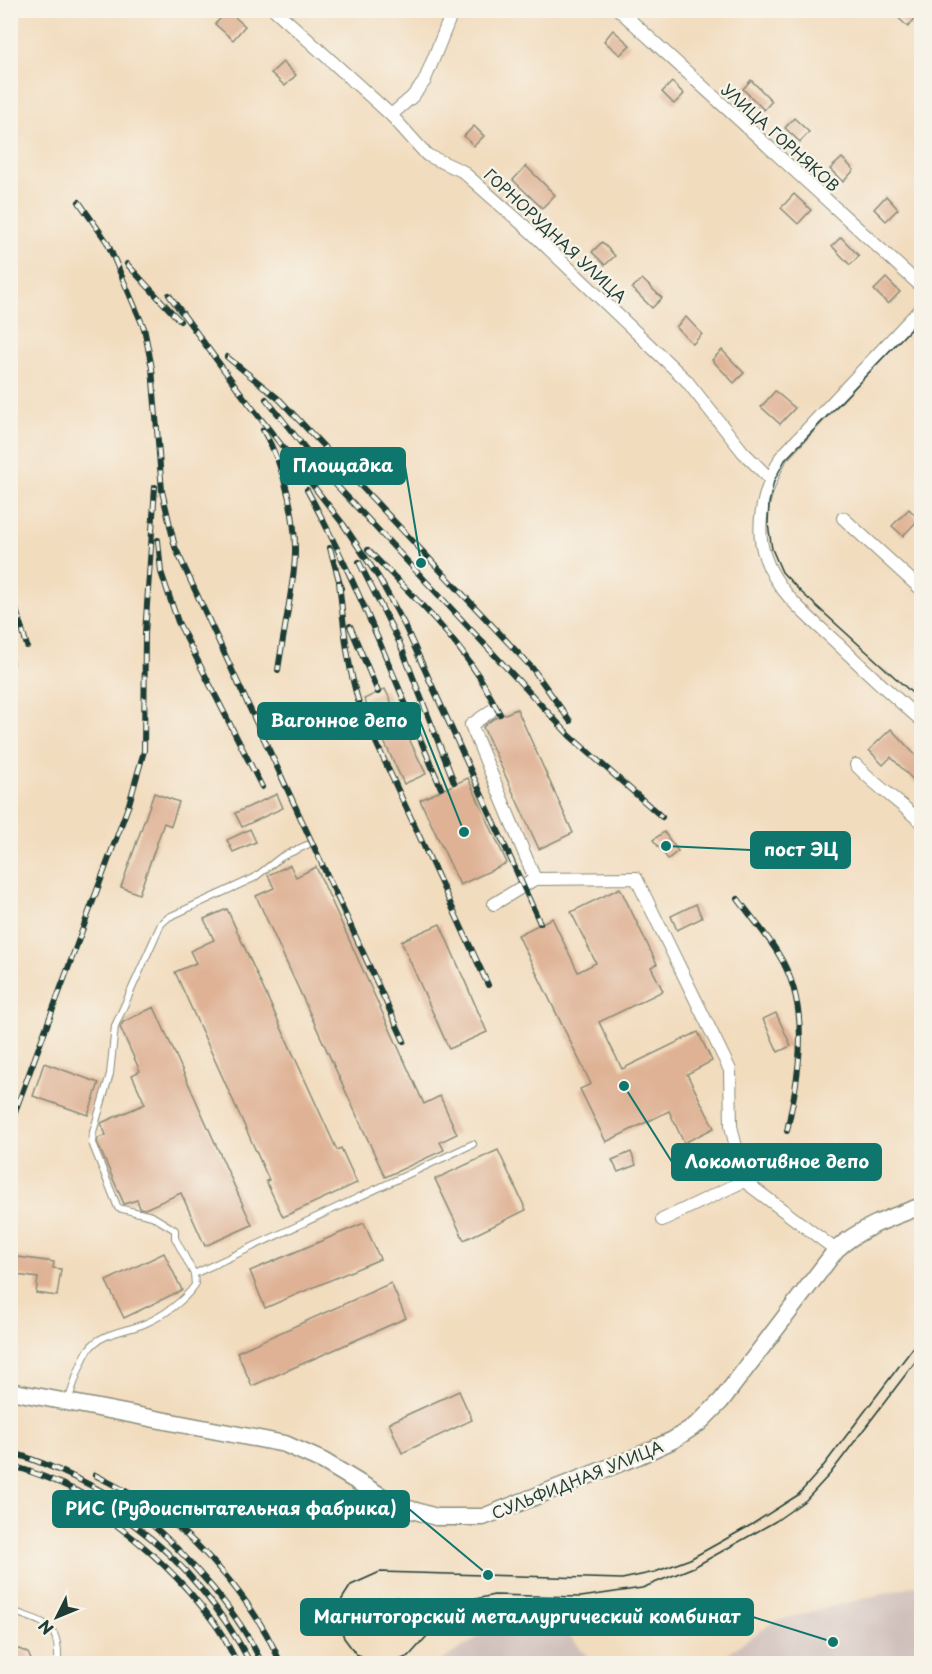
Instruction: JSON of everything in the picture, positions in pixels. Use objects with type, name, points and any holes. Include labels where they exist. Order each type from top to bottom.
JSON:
[{"type":"street","name":"ГОРНОРУДНАЯ УЛИЦА","points":[[275,10],[391,115],[428,155],[462,171],[529,230],[686,380],[743,452],[770,479]]},
{"type":"street","points":[[391,115],[412,97],[424,82],[453,10]]},
{"type":"street","name":"УЛИЦА ГОРНЯКОВ","points":[[619,10],[921,287]]},
{"type":"street","points":[[921,307],[781,457],[763,498],[760,525],[764,556],[774,577],[795,603],[921,721]]},
{"type":"street","points":[[843,518],[921,590]]},
{"type":"street","points":[[491,711],[471,725],[535,879]]},
{"type":"street","points":[[856,765],[921,823]]},
{"type":"street","points":[[494,904],[535,879],[636,878],[730,1070],[731,1126],[744,1181],[836,1250]]},
{"type":"street","points":[[662,1220],[744,1181]]},
{"type":"street","name":"СУЛЬФИДНАЯ УЛИЦА","points":[[10,1391],[285,1444],[323,1461],[396,1505],[436,1518],[483,1517],[638,1456],[673,1440],[699,1423],[721,1401],[836,1250],[845,1242],[873,1226],[921,1206]]},
{"type":"lane","points":[[67,1402],[90,1348],[103,1338],[146,1323],[172,1308],[188,1296],[195,1285],[194,1274],[175,1238],[175,1230],[153,1216],[118,1208],[92,1143],[93,1132],[110,1074],[115,1026],[161,924],[169,917],[254,878],[281,857],[307,845]]},
{"type":"lane","points":[[194,1274],[473,1144]]},
{"type":"lane","points":[[10,1610],[46,1625],[53,1631],[58,1638],[58,1664]]},
{"type":"shaded area","points":[[921,1584],[921,1663],[714,1663],[775,1621]]},
{"type":"shaded area","points":[[494,1627],[568,1634],[593,1663],[438,1663]]},
{"type":"building","points":[[890,10],[911,10],[917,16],[908,27]]},
{"type":"building","points":[[228,11],[245,26],[233,40],[215,24]]},
{"type":"building","points":[[613,30],[630,45],[620,55],[604,41]]},
{"type":"building","points":[[283,62],[296,75],[285,86],[271,73]]},
{"type":"building","points":[[751,80],[772,101],[764,110],[743,89]]},
{"type":"building","points":[[672,82],[684,94],[674,104],[662,92]]},
{"type":"building","points":[[794,118],[809,132],[800,142],[785,128]]},
{"type":"building","points":[[474,126],[484,136],[474,146],[464,136]]},
{"type":"building","points":[[842,158],[854,170],[843,182],[830,169]]},
{"type":"building","points":[[526,166],[555,195],[542,208],[513,180]]},
{"type":"building","points":[[794,194],[811,210],[798,224],[781,208]]},
{"type":"building","points":[[886,196],[898,209],[886,221],[874,209]]},
{"type":"building","points":[[841,237],[859,256],[850,265],[832,246]]},
{"type":"building","points":[[602,242],[615,256],[605,265],[592,252]]},
{"type":"building","points":[[886,278],[900,292],[888,304],[874,290]]},
{"type":"building","points":[[642,279],[662,298],[652,308],[632,288]]},
{"type":"building","points":[[686,317],[702,334],[693,344],[676,327]]},
{"type":"building","points":[[722,350],[744,373],[734,383],[712,360]]},
{"type":"building","points":[[775,391],[795,408],[780,424],[761,407]]},
{"type":"building","points":[[909,509],[919,519],[903,536],[892,526]]},
{"type":"building","points":[[385,689],[426,774],[404,784],[364,699]]},
{"type":"building","points":[[517,709],[573,833],[539,849],[483,727],[493,719]]},
{"type":"building","points":[[891,729],[921,761],[921,788],[891,757],[883,765],[869,750]]},
{"type":"building","points":[[468,778],[507,863],[460,885],[420,800]]},
{"type":"building","points":[[154,793],[179,802],[171,826],[164,823],[139,894],[121,887]]},
{"type":"building","points":[[277,794],[283,808],[242,827],[235,813]]},
{"type":"building","points":[[250,829],[256,842],[233,852],[227,840]]},
{"type":"building","points":[[664,832],[678,851],[668,859],[653,840]]},
{"type":"building","points":[[290,865],[296,877],[316,867],[424,1104],[440,1096],[457,1134],[440,1142],[444,1150],[385,1177],[256,896],[274,888],[268,875]]},
{"type":"building","points":[[620,888],[657,964],[651,967],[663,991],[599,1022],[622,1069],[698,1032],[712,1061],[687,1074],[714,1128],[684,1143],[669,1111],[606,1142],[580,1089],[591,1084],[518,935],[552,918],[578,972],[596,963],[571,912]]},
{"type":"building","points":[[696,904],[702,918],[677,930],[671,916]]},
{"type":"building","points":[[227,909],[337,1150],[341,1148],[357,1183],[283,1217],[266,1181],[269,1180],[175,972],[196,963],[190,951],[214,940],[204,919]]},
{"type":"building","points":[[440,924],[487,1032],[449,1049],[401,941]]},
{"type":"building","points":[[154,1007],[252,1225],[205,1246],[181,1193],[145,1209],[140,1208],[137,1200],[124,1204],[97,1142],[98,1138],[106,1135],[101,1123],[145,1104],[132,1075],[140,1071],[120,1027],[123,1022]]},
{"type":"building","points":[[776,1013],[791,1046],[778,1052],[763,1019]]},
{"type":"building","points":[[44,1063],[99,1083],[88,1115],[33,1096]]},
{"type":"building","points":[[498,1150],[526,1210],[464,1240],[435,1179]]},
{"type":"building","points":[[631,1152],[636,1165],[618,1172],[612,1160]]},
{"type":"building","points":[[364,1223],[380,1259],[265,1308],[250,1271]]},
{"type":"building","points":[[164,1253],[182,1290],[124,1318],[106,1281]]},
{"type":"building","points":[[10,1256],[54,1262],[53,1268],[61,1269],[57,1296],[36,1293],[38,1278],[10,1274]]},
{"type":"building","points":[[391,1283],[406,1318],[252,1386],[237,1352]]},
{"type":"building","points":[[459,1391],[472,1420],[402,1453],[389,1423]]},
{"type":"building","points":[[398,1597],[415,1616],[405,1625],[388,1606]]},
{"type":"building","points":[[19,1649],[28,1653],[33,1664],[10,1664],[10,1653]]},
{"type":"tram line","points":[[922,317],[785,460],[774,481],[769,503],[768,524],[772,549],[782,572],[922,702]]},
{"type":"tram line","points":[[922,1336],[821,1469],[798,1495],[751,1525],[690,1559],[655,1572],[622,1579],[380,1572],[351,1585],[342,1599],[338,1619],[344,1638],[356,1654],[374,1661],[392,1663],[409,1656],[446,1615],[471,1600],[494,1595],[581,1597],[642,1588],[694,1567],[776,1521],[806,1500],[830,1474],[922,1353]]},
{"type":"railway","points":[[79,202],[107,242],[144,328],[152,368],[162,491],[175,547],[404,1041]]},
{"type":"railway","points":[[127,264],[180,321]]},
{"type":"railway","points":[[169,295],[243,396],[343,524],[379,578],[404,624],[540,923]]},
{"type":"railway","points":[[227,357],[280,400],[533,669],[570,721]]},
{"type":"railway","points":[[266,399],[324,472],[570,736],[662,817]]},
{"type":"railway","points":[[263,430],[284,479],[294,534],[294,569],[278,670]]},
{"type":"railway","points":[[10,1125],[129,804],[144,751],[145,634],[155,487]]},
{"type":"railway","points":[[307,490],[361,600],[441,788]]},
{"type":"railway","points":[[158,540],[161,572],[178,622],[262,787]]},
{"type":"railway","points":[[330,548],[341,588]]},
{"type":"railway","points":[[368,550],[455,643],[480,678],[500,714]]},
{"type":"railway","points":[[359,562],[400,644],[454,782]]},
{"type":"railway","points":[[339,582],[349,664],[362,712],[488,985]]},
{"type":"railway","points":[[10,589],[27,646]]},
{"type":"railway","points":[[350,626],[378,692]]},
{"type":"railway","points":[[10,647],[12,729]]},
{"type":"railway","points":[[738,899],[779,955],[796,997],[800,1042],[787,1131]]},
{"type":"railway","points":[[10,1452],[62,1472],[99,1490],[145,1519],[180,1552],[219,1596],[246,1633],[262,1664]]},
{"type":"railway","points":[[10,1465],[42,1476],[90,1498],[120,1515],[152,1539],[185,1570],[200,1588],[228,1625],[251,1664]]},
{"type":"railway","points":[[95,1475],[147,1504],[207,1555],[242,1596],[270,1641],[281,1664]]},
{"type":"railway","points":[[99,1513],[147,1550],[190,1592],[215,1624],[238,1664]]},
{"type":"place","name":"Площадка","points":[[421,563]]},
{"type":"place","name":"Вагонное депо","points":[[464,832]]},
{"type":"place","name":"пост ЭЦ","points":[[666,846]]},
{"type":"place","name":"Локомотивное депо","points":[[624,1086]]},
{"type":"place","name":"РИС (Рудоиспытательная фабрика)","points":[[488,1575]]},
{"type":"place","name":"Магнитогорский металлургический комбинат","points":[[833,1642]]}]
